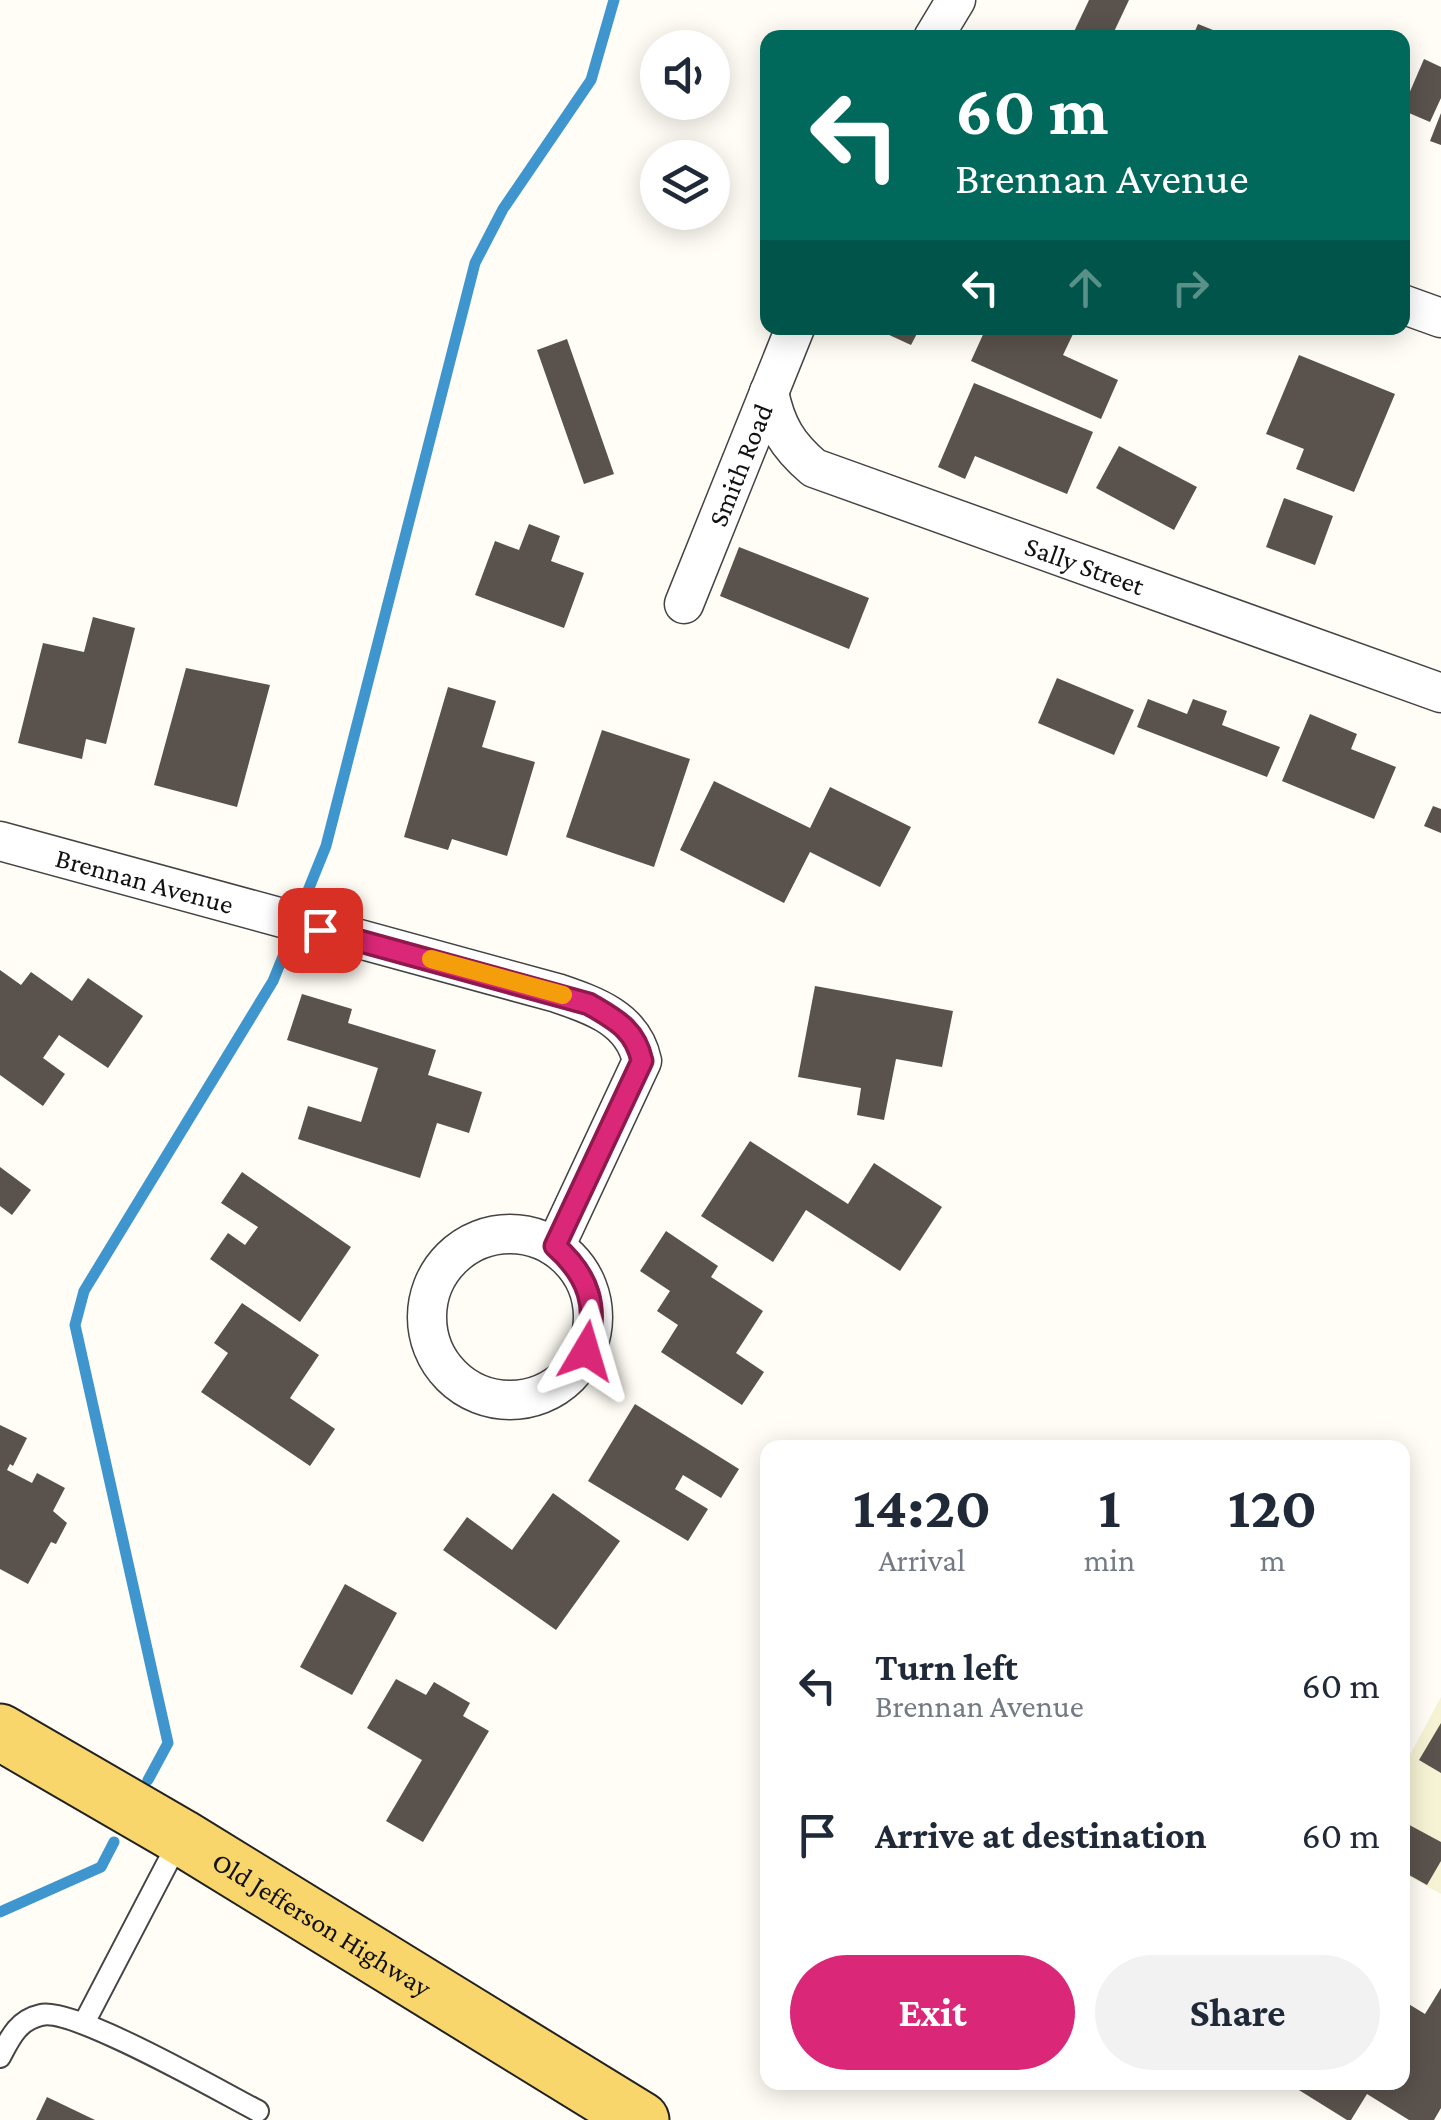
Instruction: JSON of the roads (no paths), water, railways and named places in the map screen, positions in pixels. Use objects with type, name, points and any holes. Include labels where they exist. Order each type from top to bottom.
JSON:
[{"type":"main road","name":"Old Jefferson Highway","points":[[0,1732],[181,1837],[641,2120]]},
{"type":"street","points":[[938,30],[956,0]]},
{"type":"street","points":[[1410,307],[1441,318]]},
{"type":"street","name":"Smith Road","points":[[684,604],[792,335]]},
{"type":"street","name":"Sally Street","points":[[769,392],[775,420],[785,440],[814,468],[1441,693]]},
{"type":"street","name":"Brennan Avenue","points":[[0,841],[557,993],[589,1004],[628,1027],[638,1043],[642,1061],[555,1246]]},
{"type":"street","points":[[514,1234],[555,1246],[586,1282],[592,1304],[592,1328],[579,1361],[554,1387],[533,1396],[509,1400],[486,1396],[464,1386],[438,1358],[427,1321],[429,1301],[445,1266],[476,1242],[494,1236],[514,1234]]},
{"type":"lane","points":[[84,2023],[181,1837]]},
{"type":"lane","points":[[0,2057],[14,2029],[43,2014],[84,2023],[258,2111]]},
{"type":"waterway","points":[[307,893],[326,846],[475,263],[503,209],[591,80],[614,0]]},
{"type":"waterway","points":[[148,1780],[168,1743],[75,1325],[84,1291],[273,981],[284,954]]},
{"type":"waterway","points":[[0,1912],[101,1867],[114,1842]]}]
